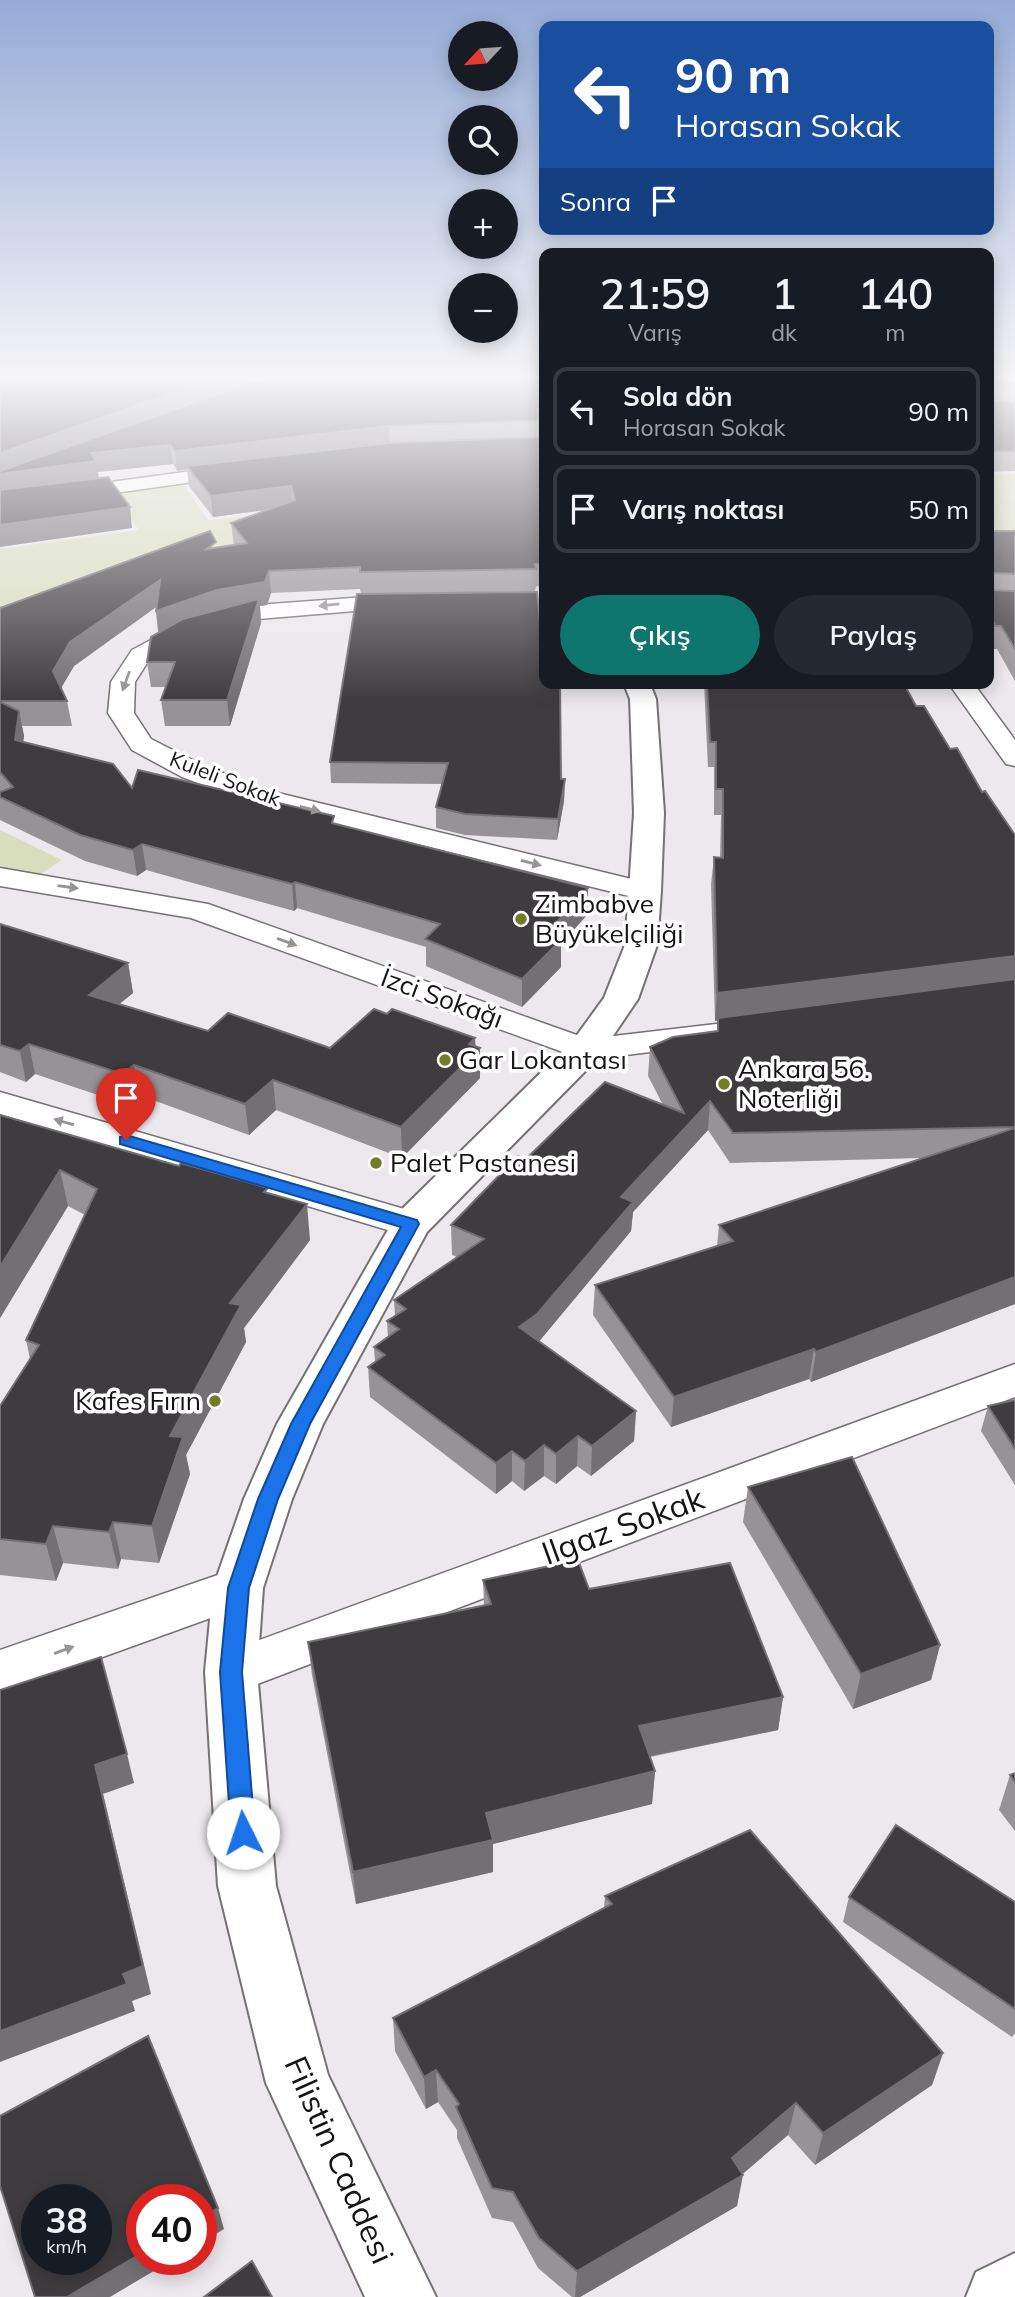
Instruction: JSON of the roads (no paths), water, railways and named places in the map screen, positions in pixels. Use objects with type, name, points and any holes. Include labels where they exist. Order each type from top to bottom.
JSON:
[{"type":"street","points":[[0,503],[125,486]]},
{"type":"street","name":"Kuleli Sokak","points":[[434,601],[379,601],[257,612],[181,634],[140,655],[123,682],[121,713],[141,744],[192,771],[261,797],[645,891]]},
{"type":"street","name":"Filistin Caddesi","points":[[401,2297],[298,2083],[247,1886],[231,1672],[238,1588],[268,1499],[300,1424],[411,1224],[584,1050],[621,999],[641,945],[645,891],[649,813],[643,699],[639,689]]},
{"type":"street","points":[[965,689],[1015,758]]},
{"type":"street","name":"İzci Sokağı","points":[[0,877],[197,910],[584,1050],[751,1029]]},
{"type":"street","points":[[7,1114],[411,1224]]},
{"type":"street","name":"Ilgaz Sokak","points":[[231,1672],[1015,1380]]},
{"type":"street","points":[[0,1672],[238,1588]]},
{"type":"street","points":[[1001,2297],[1015,2288]]},
{"type":"place","name":"Zimbabve Büyükelçiliği","points":[[521,919]]},
{"type":"place","name":"Gar Lokantası","points":[[445,1060]]},
{"type":"place","name":"Ankara 56. Noterliği","points":[[724,1084]]},
{"type":"place","name":"Palet Pastanesi","points":[[376,1163]]},
{"type":"place","name":"Kafes Fırın","points":[[215,1401]]}]
